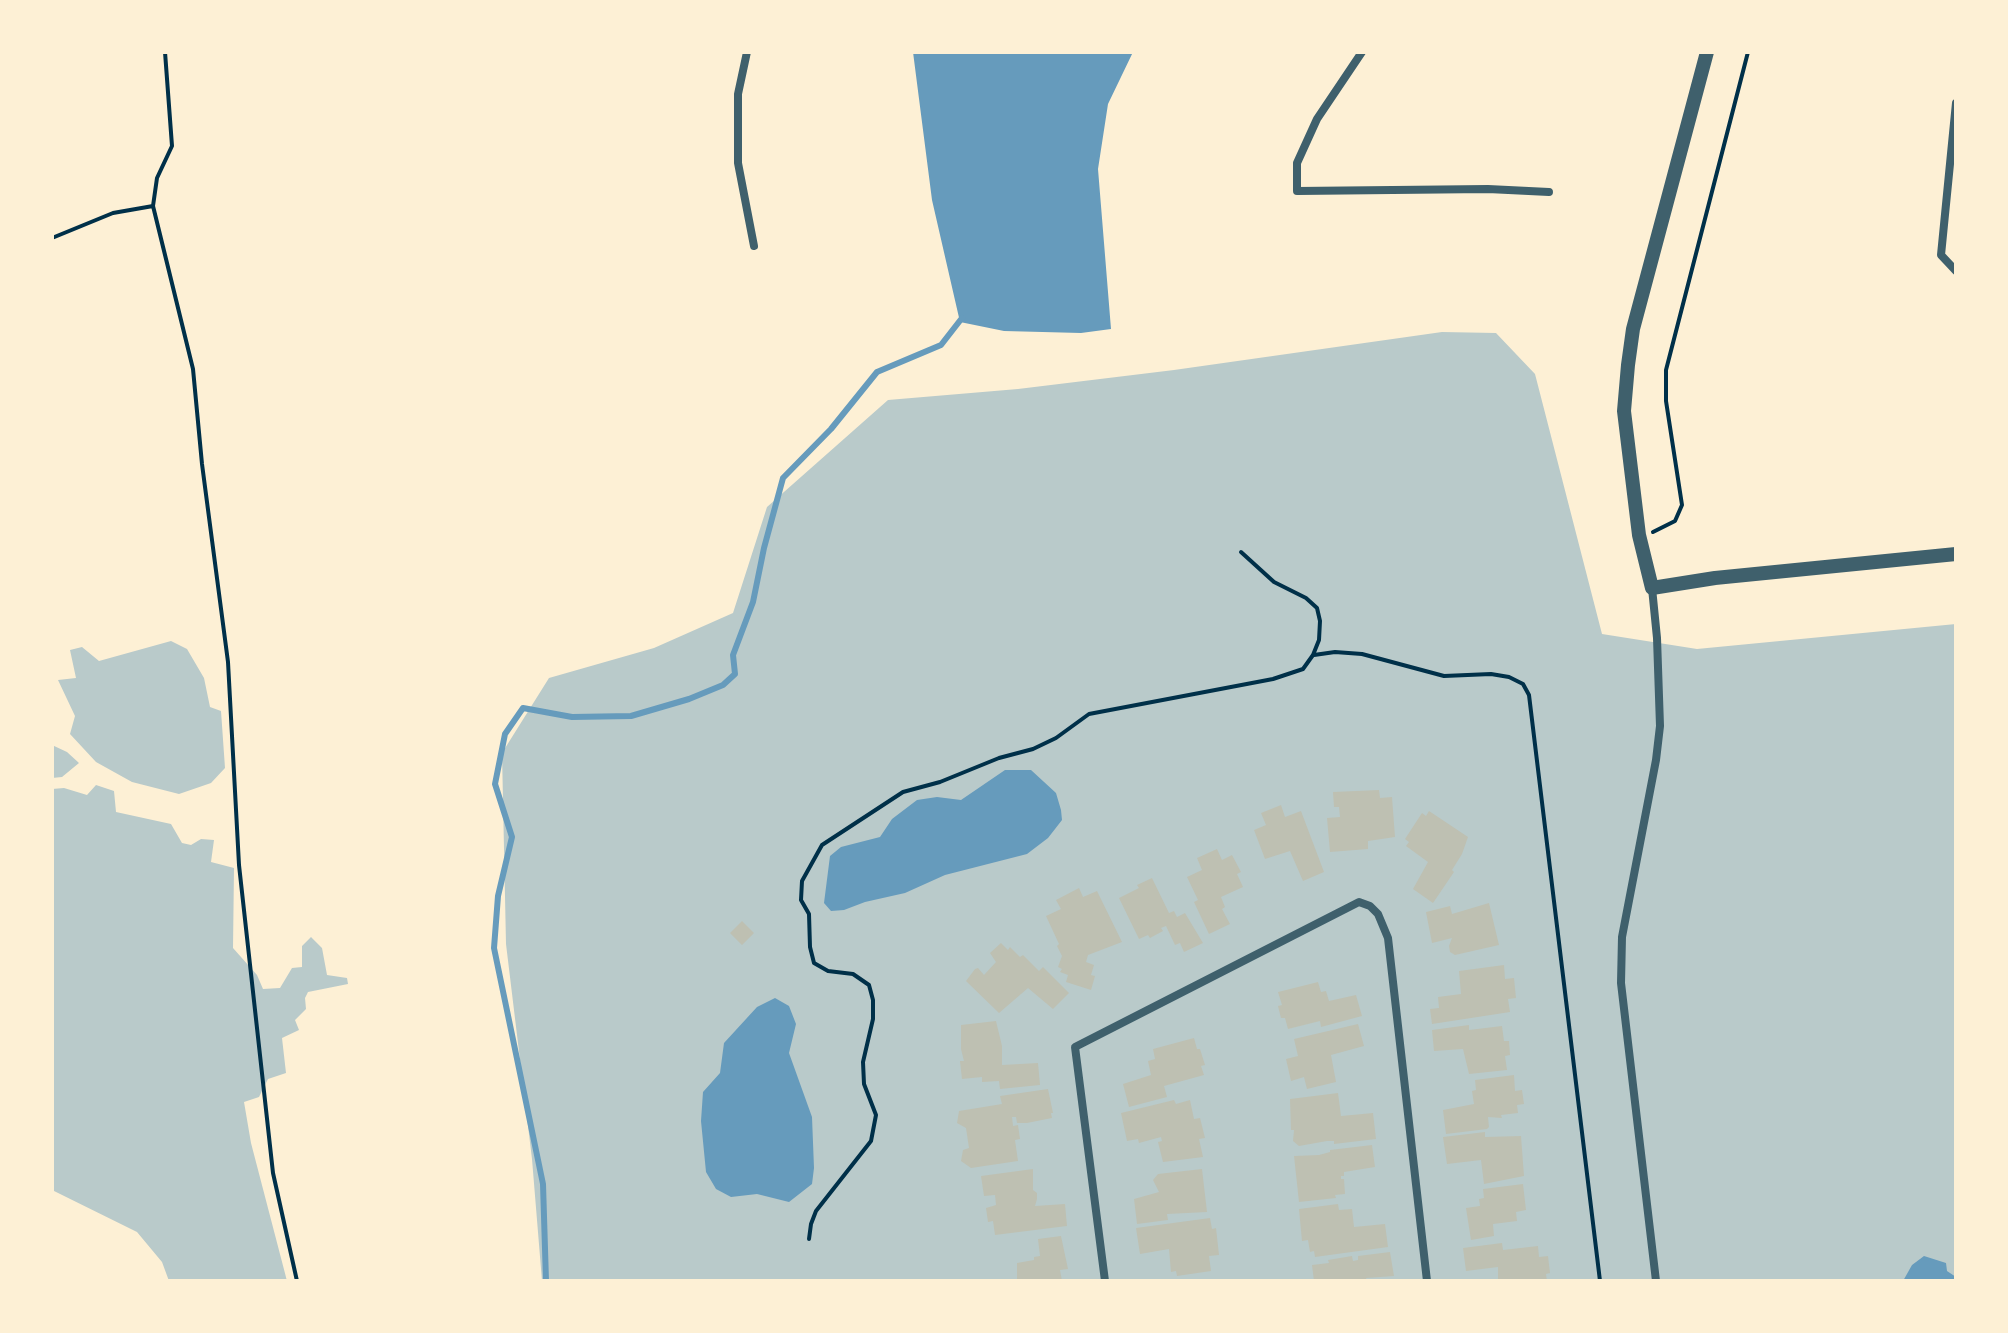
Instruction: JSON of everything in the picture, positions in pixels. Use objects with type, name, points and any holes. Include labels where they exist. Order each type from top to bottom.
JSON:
[{"type":"street","points":[[747,52],[738,94],[738,163],[754,246]]},
{"type":"street","points":[[1362,52],[1317,119],[1297,163],[1297,191],[1473,189],[1549,192]]},
{"type":"street","points":[[1656,1281],[1621,983],[1622,937],[1660,726],[1657,638],[1652,588],[1639,535],[1624,411],[1633,329],[1707,52]]},
{"type":"street","points":[[1956,103],[1941,255],[1956,271]]},
{"type":"street","points":[[1652,588],[1715,578],[1956,554]]},
{"type":"street","points":[[1105,1281],[1075,1047],[1359,902],[1370,906],[1378,914],[1388,938],[1427,1281]]},
{"type":"path","points":[[165,52],[172,146],[157,178],[153,206],[193,369],[228,662],[239,865],[273,1173],[297,1281]]},
{"type":"path","points":[[1639,535],[1660,531],[1675,521],[1682,505],[1666,401],[1666,370],[1748,52]]},
{"type":"path","points":[[52,238],[113,213],[153,206]]},
{"type":"path","points":[[809,1239],[816,1211],[871,1141],[876,1115],[864,1084],[863,1062],[873,1019],[869,985],[853,974],[828,971],[814,963],[810,947],[809,914],[801,900],[802,881],[822,845],[903,792],[1033,749],[1056,738],[1089,714],[1291,674],[1303,669],[1313,655],[1320,621],[1317,608],[1306,598],[1274,582],[1241,552]]},
{"type":"path","points":[[1313,655],[1335,652],[1362,654],[1444,676],[1491,674],[1509,677],[1523,684],[1529,695],[1600,1281]]},
{"type":"shaded area","points":[[1442,332],[1496,333],[1535,374],[1602,634],[1697,649],[1956,624],[1956,1281],[542,1281],[532,1159],[506,944],[502,753],[549,678],[654,648],[733,613],[767,507],[888,400],[1018,389],[1174,370]]},
{"type":"shaded area","points":[[171,641],[187,649],[204,678],[210,707],[221,711],[225,768],[211,783],[179,794],[132,782],[96,762],[70,734],[75,716],[58,680],[76,678],[70,650],[82,647],[99,661]]},
{"type":"shaded area","points":[[52,745],[67,752],[79,763],[62,777],[52,778]]},
{"type":"shaded area","points":[[96,785],[114,791],[116,812],[171,824],[182,843],[191,845],[201,839],[214,840],[211,862],[234,868],[233,948],[257,975],[263,989],[280,988],[292,968],[302,967],[302,946],[311,937],[322,948],[327,975],[347,978],[348,984],[308,992],[306,1009],[295,1020],[299,1030],[282,1038],[286,1073],[268,1079],[259,1097],[244,1102],[251,1143],[287,1281],[169,1281],[162,1262],[137,1232],[52,1190],[52,789],[64,788],[87,795]]},
{"type":"water","points":[[913,52],[1133,52],[1108,104],[1098,169],[1111,329],[1081,333],[1004,331],[960,322],[932,200]]},
{"type":"water","points":[[1005,770],[1031,770],[1056,793],[1061,810],[1062,820],[1048,838],[1027,854],[945,875],[905,893],[844,910],[831,911],[824,903],[830,856],[841,847],[880,837],[892,819],[917,800],[937,797],[961,800]]},
{"type":"water","points":[[775,998],[789,1006],[796,1024],[789,1053],[812,1117],[812,1184],[789,1202],[757,1194],[731,1197],[716,1189],[706,1172],[701,1121],[703,1092],[720,1073],[724,1043],[757,1007]]},
{"type":"water","points":[[1924,1256],[1946,1263],[1947,1271],[1956,1277],[1956,1281],[1903,1281],[1912,1265]]},
{"type":"building","points":[[1379,790],[1380,798],[1392,797],[1395,837],[1368,841],[1368,849],[1330,852],[1327,818],[1340,817],[1339,807],[1334,807],[1333,792]]},
{"type":"building","points":[[1281,805],[1285,817],[1301,811],[1324,872],[1303,881],[1290,851],[1265,859],[1254,830],[1266,825],[1261,813]]},
{"type":"building","points":[[1429,811],[1468,837],[1452,870],[1454,872],[1433,903],[1413,889],[1428,862],[1406,846],[1409,842],[1405,839],[1422,813],[1426,816]]},
{"type":"building","points":[[1217,849],[1222,860],[1232,855],[1241,872],[1237,874],[1243,887],[1221,897],[1225,907],[1222,909],[1230,924],[1209,934],[1194,902],[1198,900],[1187,877],[1202,870],[1197,858]]},
{"type":"building","points":[[1152,878],[1169,913],[1174,911],[1177,917],[1185,913],[1203,943],[1184,952],[1180,943],[1175,945],[1166,926],[1150,938],[1148,935],[1139,939],[1119,898]]},
{"type":"building","points":[[1079,888],[1083,897],[1097,891],[1122,942],[1088,955],[1086,962],[1094,965],[1091,975],[1095,976],[1091,990],[1066,982],[1068,975],[1060,972],[1062,969],[1058,967],[1062,956],[1057,946],[1059,944],[1046,916],[1061,909],[1056,900]]},
{"type":"building","points":[[1489,903],[1499,945],[1455,955],[1450,952],[1452,938],[1432,943],[1426,912],[1450,906],[1452,914]]},
{"type":"building","points":[[742,921],[754,933],[742,945],[730,933]]},
{"type":"building","points":[[1001,943],[1020,957],[1023,955],[1039,971],[1043,967],[1069,993],[1053,1009],[1028,988],[999,1013],[966,981],[975,969],[978,968],[984,975],[996,962],[990,953]]},
{"type":"building","points":[[1504,965],[1505,979],[1514,978],[1516,998],[1508,999],[1510,1012],[1432,1024],[1430,1009],[1439,1008],[1438,997],[1461,994],[1459,971]]},
{"type":"building","points":[[1318,982],[1321,992],[1326,991],[1329,1001],[1356,995],[1362,1016],[1321,1027],[1320,1021],[1288,1029],[1285,1018],[1281,1018],[1278,1006],[1282,1005],[1278,992]]},
{"type":"building","points":[[996,1021],[1002,1046],[1002,1065],[1038,1063],[1040,1085],[1000,1089],[999,1081],[982,1082],[982,1077],[962,1079],[961,1025]]},
{"type":"building","points":[[1358,1024],[1364,1046],[1331,1055],[1336,1082],[1307,1089],[1304,1077],[1291,1081],[1286,1059],[1298,1056],[1294,1039]]},
{"type":"building","points":[[1469,1025],[1469,1030],[1502,1026],[1504,1041],[1509,1041],[1510,1055],[1505,1056],[1507,1070],[1469,1074],[1463,1049],[1434,1051],[1432,1030]]},
{"type":"building","points":[[1194,1038],[1205,1065],[1201,1066],[1204,1075],[1164,1086],[1167,1097],[1129,1107],[1123,1084],[1151,1075],[1148,1061],[1155,1059],[1153,1049]]},
{"type":"building","points":[[1514,1075],[1515,1091],[1522,1090],[1524,1104],[1517,1105],[1518,1113],[1501,1115],[1502,1118],[1488,1117],[1487,1129],[1446,1134],[1443,1110],[1474,1104],[1472,1091],[1476,1090],[1475,1080]]},
{"type":"building","points":[[1048,1089],[1052,1118],[1017,1123],[1016,1117],[1012,1117],[1013,1126],[1018,1125],[1020,1139],[1015,1140],[1018,1161],[971,1168],[961,1161],[963,1150],[969,1148],[966,1128],[957,1123],[959,1111],[1002,1104],[1000,1096]]},
{"type":"building","points":[[1338,1093],[1341,1116],[1373,1113],[1376,1139],[1334,1144],[1334,1141],[1327,1141],[1299,1146],[1293,1141],[1290,1099]]},
{"type":"building","points":[[1174,1100],[1176,1104],[1190,1100],[1194,1119],[1200,1118],[1205,1138],[1199,1139],[1203,1157],[1163,1162],[1158,1142],[1162,1141],[1161,1137],[1139,1143],[1138,1139],[1127,1141],[1121,1113]]},
{"type":"building","points":[[1485,1132],[1485,1137],[1521,1136],[1524,1176],[1484,1184],[1481,1160],[1447,1164],[1443,1137]]},
{"type":"building","points":[[1372,1145],[1375,1167],[1344,1172],[1341,1179],[1344,1179],[1345,1194],[1299,1202],[1294,1156],[1319,1155],[1330,1150]]},
{"type":"building","points":[[1033,1169],[1033,1190],[1037,1193],[1035,1206],[1065,1204],[1067,1226],[995,1235],[993,1221],[988,1222],[986,1208],[996,1205],[995,1195],[984,1196],[981,1176]]},
{"type":"building","points":[[1202,1169],[1207,1212],[1167,1214],[1168,1220],[1137,1224],[1134,1199],[1159,1192],[1153,1180],[1158,1174]]},
{"type":"building","points":[[1523,1184],[1526,1210],[1516,1212],[1517,1221],[1493,1224],[1494,1236],[1471,1240],[1466,1208],[1480,1206],[1479,1199],[1484,1198],[1483,1189]]},
{"type":"building","points":[[1338,1204],[1339,1210],[1352,1209],[1354,1227],[1385,1224],[1388,1247],[1315,1257],[1314,1251],[1310,1252],[1308,1240],[1302,1241],[1299,1209]]},
{"type":"building","points":[[1210,1218],[1212,1229],[1216,1228],[1219,1255],[1209,1256],[1211,1271],[1177,1276],[1176,1271],[1171,1272],[1169,1249],[1140,1254],[1136,1228]]},
{"type":"building","points":[[1061,1236],[1068,1269],[1060,1270],[1062,1281],[1017,1281],[1017,1263],[1040,1256],[1038,1239]]},
{"type":"building","points":[[1502,1243],[1503,1250],[1538,1246],[1539,1257],[1548,1256],[1550,1273],[1546,1274],[1547,1281],[1498,1281],[1498,1267],[1466,1271],[1463,1248]]},
{"type":"building","points":[[1390,1252],[1394,1276],[1366,1278],[1367,1281],[1314,1281],[1312,1265],[1352,1256],[1353,1261],[1358,1260],[1358,1256]]},
{"type":"waterway","points":[[546,1281],[543,1184],[494,948],[498,896],[512,837],[495,784],[505,734],[523,708],[572,717],[631,716],[689,699],[723,685],[735,674],[733,655],[753,602],[783,478],[831,429],[877,372],[941,345],[962,318]]}]
